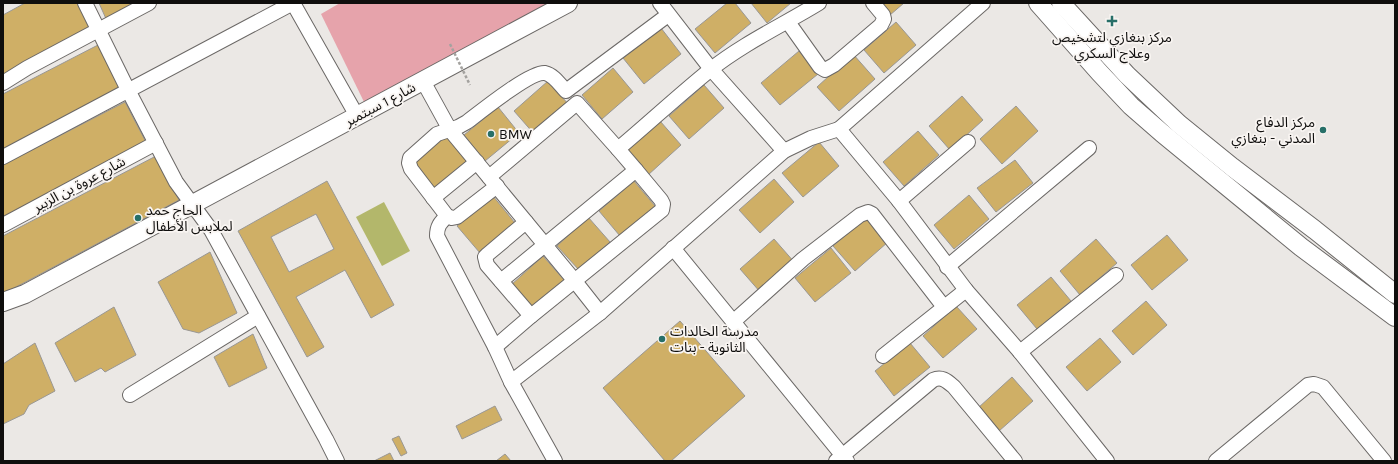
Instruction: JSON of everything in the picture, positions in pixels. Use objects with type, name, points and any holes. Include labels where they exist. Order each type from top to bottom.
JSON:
[{"type":"main road","name":"شارع 1 سبتمبر","points":[[25,294],[568,3]]},
{"type":"main road","points":[[1038,3],[1131,106],[1162,133],[1301,247],[1392,304]]},
{"type":"main road","points":[[1061,3],[1127,75],[1179,124],[1232,168],[1315,230],[1392,304]]},
{"type":"main road","points":[[3,302],[25,294]]},
{"type":"main road","points":[[3,311],[25,294]]},
{"type":"street","points":[[86,3],[128,90],[176,182],[211,230],[337,461]]},
{"type":"street","points":[[3,83],[27,68],[149,3]]},
{"type":"street","points":[[3,157],[293,3],[357,116]]},
{"type":"street","points":[[618,149],[711,69],[746,45],[819,3]]},
{"type":"street","points":[[788,22],[820,67],[825,70],[834,65],[881,25],[884,19],[883,15],[873,3]]},
{"type":"street","points":[[511,382],[600,313],[784,151],[811,138],[839,129],[983,3]]},
{"type":"street","points":[[566,91],[664,9],[711,69],[784,151]]},
{"type":"street","points":[[495,348],[574,280],[662,210],[663,204],[636,170],[577,103],[551,75],[544,73],[535,75],[521,83],[467,122],[458,127],[437,134],[410,158],[409,163],[411,169],[447,216],[452,218],[457,217],[493,181],[577,103]]},
{"type":"street","points":[[423,81],[450,130],[600,313]]},
{"type":"street","points":[[839,129],[899,201],[947,267],[1020,352],[1107,461]]},
{"type":"street","points":[[899,201],[968,142]]},
{"type":"street","name":"شارع عروة بن الزبير","points":[[3,225],[156,143]]},
{"type":"street","points":[[947,267],[1089,148]]},
{"type":"street","points":[[433,198],[477,162]]},
{"type":"street","points":[[501,281],[636,170]]},
{"type":"street","points":[[733,322],[803,259],[860,215],[868,212],[872,214],[944,307]]},
{"type":"street","points":[[447,216],[441,221],[437,228],[437,236],[511,382],[556,461]]},
{"type":"street","points":[[526,222],[485,257],[487,265],[531,316]]},
{"type":"street","points":[[673,248],[842,459],[928,384],[938,378],[945,379],[954,387],[1015,461]]},
{"type":"street","points":[[1020,352],[1116,275]]},
{"type":"street","points":[[883,356],[966,290]]},
{"type":"street","points":[[130,395],[258,316]]},
{"type":"street","points":[[1216,461],[1308,385],[1314,384],[1323,387],[1384,461]]},
{"type":"path","points":[[450,44],[470,85]]},
{"type":"shaded area","points":[[340,3],[550,3],[366,106],[321,14]]},
{"type":"shaded area","points":[[384,202],[410,251],[382,266],[356,217]]},
{"type":"building","points":[[25,3],[77,3],[91,29],[3,78],[3,15]]},
{"type":"building","points":[[99,3],[140,3],[107,21]]},
{"type":"building","points":[[727,3],[735,3],[751,23],[715,53],[695,29]]},
{"type":"building","points":[[751,3],[791,3],[767,23]]},
{"type":"building","points":[[879,3],[904,3],[890,15]]},
{"type":"building","points":[[896,22],[916,45],[884,73],[864,50]]},
{"type":"building","points":[[661,28],[681,54],[644,84],[623,58]]},
{"type":"building","points":[[98,45],[121,89],[3,152],[3,94]]},
{"type":"building","points":[[799,51],[818,74],[780,105],[761,83]]},
{"type":"building","points":[[853,54],[875,79],[839,111],[817,87]]},
{"type":"building","points":[[613,68],[633,92],[602,119],[582,95]]},
{"type":"building","points":[[548,81],[569,105],[535,135],[514,111]]},
{"type":"building","points":[[704,85],[724,108],[689,139],[669,116]]},
{"type":"building","points":[[962,96],[983,120],[950,150],[929,126]]},
{"type":"building","points":[[125,102],[148,146],[3,223],[3,165]]},
{"type":"building","points":[[1016,106],[1038,131],[1002,164],[980,139]]},
{"type":"building","name":"BMW","points":[[498,107],[519,133],[485,161],[464,135]]},
{"type":"building","points":[[660,121],[681,145],[648,175],[627,151]]},
{"type":"building","points":[[918,131],[939,155],[904,186],[883,162]]},
{"type":"building","points":[[447,133],[469,159],[434,190],[412,163]]},
{"type":"building","points":[[819,142],[839,166],[803,197],[782,173]]},
{"type":"building","points":[[156,156],[179,200],[3,294],[3,236]]},
{"type":"building","points":[[1015,160],[1033,183],[996,212],[977,188]]},
{"type":"building","points":[[774,179],[794,202],[760,233],[739,210]]},
{"type":"building","points":[[327,181],[394,305],[371,318],[345,270],[296,297],[324,347],[307,357],[238,231]],"holes":[[[316,214],[334,249],[289,272],[271,237]]]},
{"type":"building","points":[[634,181],[655,206],[620,236],[599,211]]},
{"type":"building","points":[[969,195],[989,219],[954,249],[934,225]]},
{"type":"building","points":[[493,196],[515,223],[480,253],[457,226]]},
{"type":"building","points":[[588,217],[610,242],[579,270],[557,246]]},
{"type":"building","points":[[867,217],[888,242],[855,271],[833,246]]},
{"type":"building","points":[[1167,235],[1188,260],[1152,290],[1131,265]]},
{"type":"building","points":[[774,239],[795,263],[761,293],[740,269]]},
{"type":"building","points":[[1096,239],[1117,263],[1080,295],[1060,271]]},
{"type":"building","points":[[831,248],[851,273],[815,302],[795,278]]},
{"type":"building","points":[[210,252],[237,313],[199,333],[183,329],[158,282]]},
{"type":"building","points":[[543,256],[564,280],[532,309],[511,285]]},
{"type":"building","points":[[1051,277],[1071,301],[1037,329],[1017,305]]},
{"type":"building","points":[[1146,301],[1167,325],[1133,355],[1112,331]]},
{"type":"building","points":[[956,306],[977,329],[943,358],[923,336]]},
{"type":"building","points":[[114,307],[136,355],[105,372],[101,368],[75,382],[55,343]]},
{"type":"building","points":[[680,321],[745,396],[671,461],[665,461],[603,388]]},
{"type":"building","points":[[253,334],[267,368],[229,387],[214,357]]},
{"type":"building","points":[[1100,338],[1121,362],[1087,391],[1066,367]]},
{"type":"building","points":[[35,343],[55,391],[29,405],[24,414],[3,424],[3,364]]},
{"type":"building","points":[[910,343],[930,367],[894,396],[875,371]]},
{"type":"building","points":[[1012,377],[1033,401],[999,431],[978,408]]},
{"type":"building","points":[[495,406],[502,420],[462,439],[456,426]]},
{"type":"building","points":[[399,436],[407,453],[401,456],[392,439]]},
{"type":"building","points":[[390,453],[394,461],[374,461]]},
{"type":"building","points":[[505,454],[511,461],[496,461]]},
{"type":"place","name":"مركز بنغازي لتشخيص وعلاج السكري","points":[[1112,21]]},
{"type":"place","name":"مركز الدفاع المدني - بنغازي","points":[[1323,130]]},
{"type":"place","name":"BMW","points":[[491,134]]},
{"type":"place","name":"الحاج حمد لملابس الأطفال","points":[[138,218]]},
{"type":"place","name":"مدرسة الخالدات الثانوية - بنات","points":[[662,339]]}]
